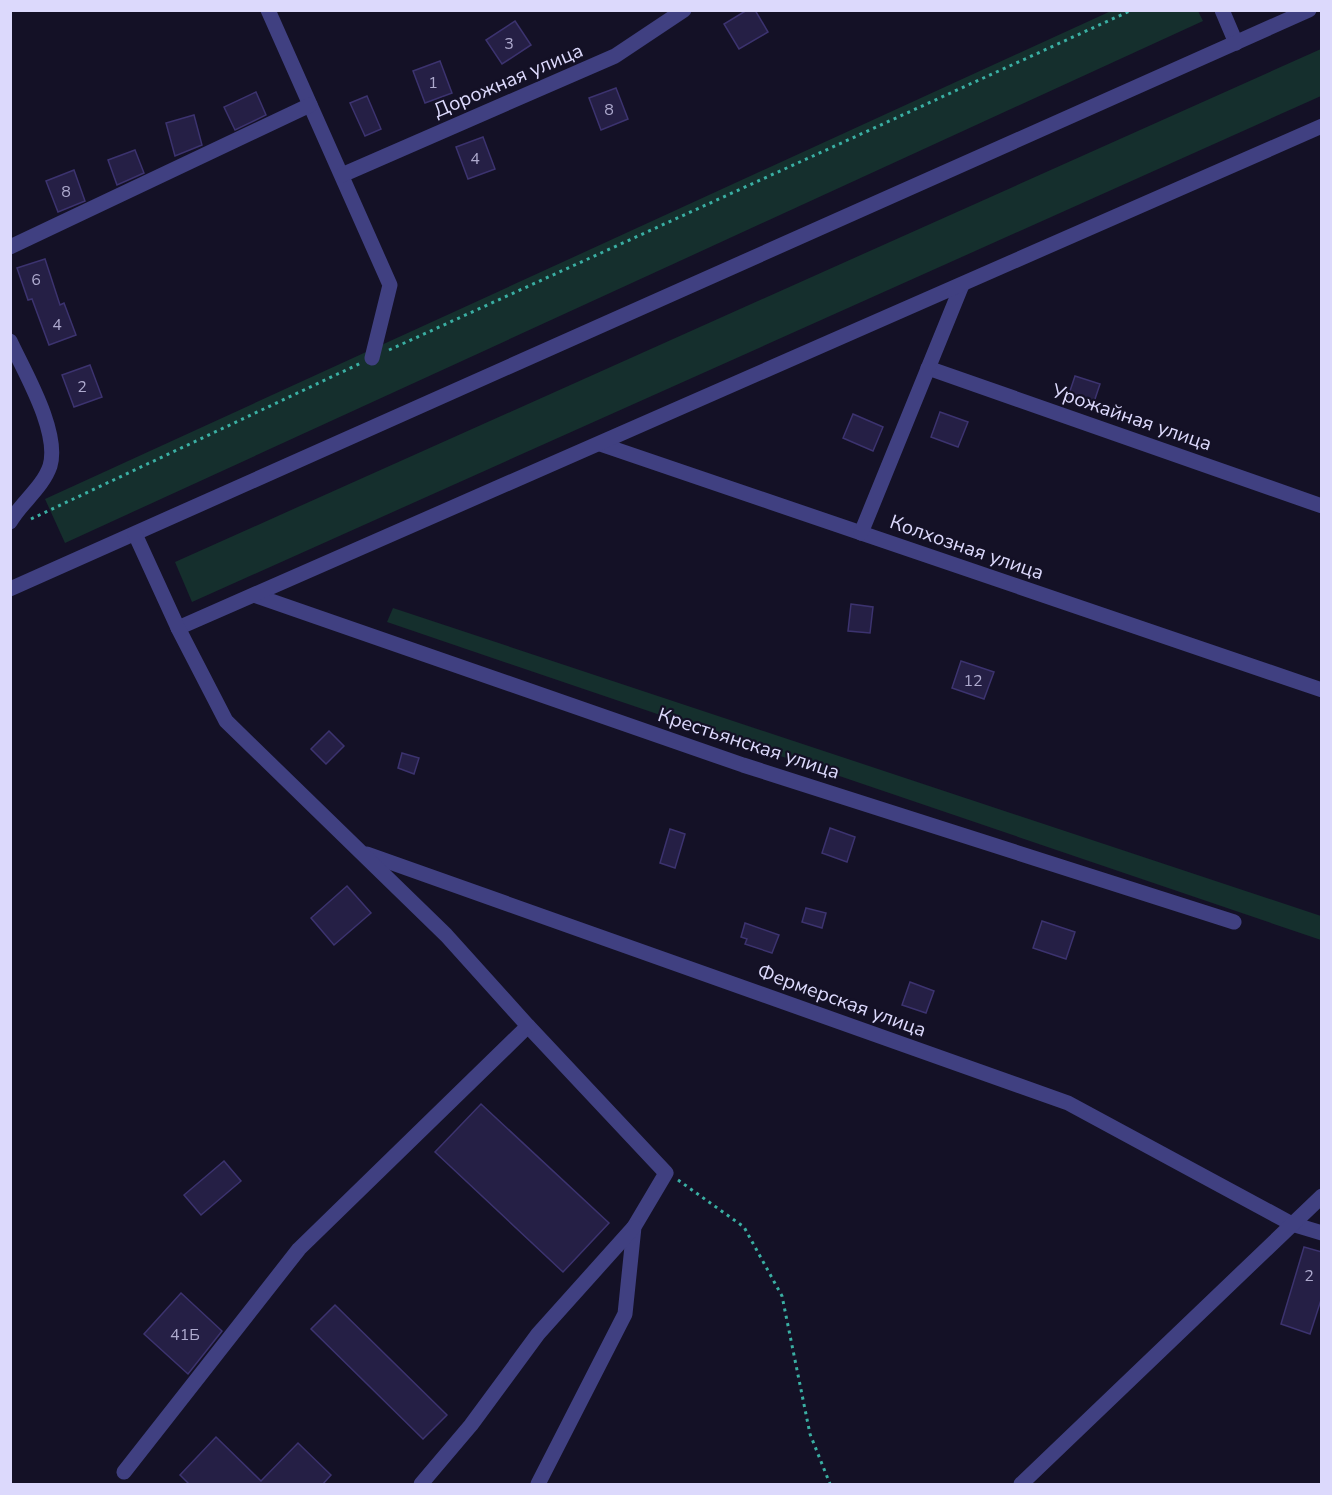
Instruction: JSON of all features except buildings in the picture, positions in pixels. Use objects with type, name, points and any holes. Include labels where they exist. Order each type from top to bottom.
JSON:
[{"type":"street","points":[[268,10],[390,285],[372,358]]},
{"type":"street","name":"Дорожная улица","points":[[342,175],[615,56],[684,10]]},
{"type":"street","points":[[1222,10],[1236,43]]},
{"type":"street","points":[[10,589],[1309,10]]},
{"type":"street","points":[[10,247],[310,105]]},
{"type":"street","points":[[178,627],[1322,126]]},
{"type":"street","points":[[861,533],[962,285]]},
{"type":"street","points":[[10,341],[41,407],[53,447],[50,467],[16,523]]},
{"type":"street","name":"Урожайная улица","points":[[928,368],[1322,506]]},
{"type":"street","name":"Колхозная улица","points":[[600,444],[1322,690]]},
{"type":"street","points":[[135,534],[178,627],[226,721],[454,943],[528,1026],[666,1173],[634,1227],[538,1334],[471,1425],[421,1485]]},
{"type":"street","name":"Крестьянская улица","points":[[254,595],[743,765],[1234,922]]},
{"type":"street","name":"Фермерская улица","points":[[361,852],[1068,1103],[1292,1224],[1322,1233]]},
{"type":"street","points":[[124,1472],[299,1249],[528,1026]]},
{"type":"street","points":[[1021,1485],[1322,1196]]},
{"type":"street","points":[[538,1485],[625,1314],[634,1227]]},
{"type":"path","points":[[16,523],[1132,10]]},
{"type":"path","points":[[666,1173],[744,1227],[783,1296],[810,1434],[830,1485]]},
{"type":"green space","points":[[1111,11],[1198,11],[1203,21],[65,543],[45,499]]},
{"type":"green space","points":[[1321,49],[1321,96],[192,602],[175,562]]},
{"type":"green space","points":[[393,608],[1321,916],[1321,940],[387,622]]}]
